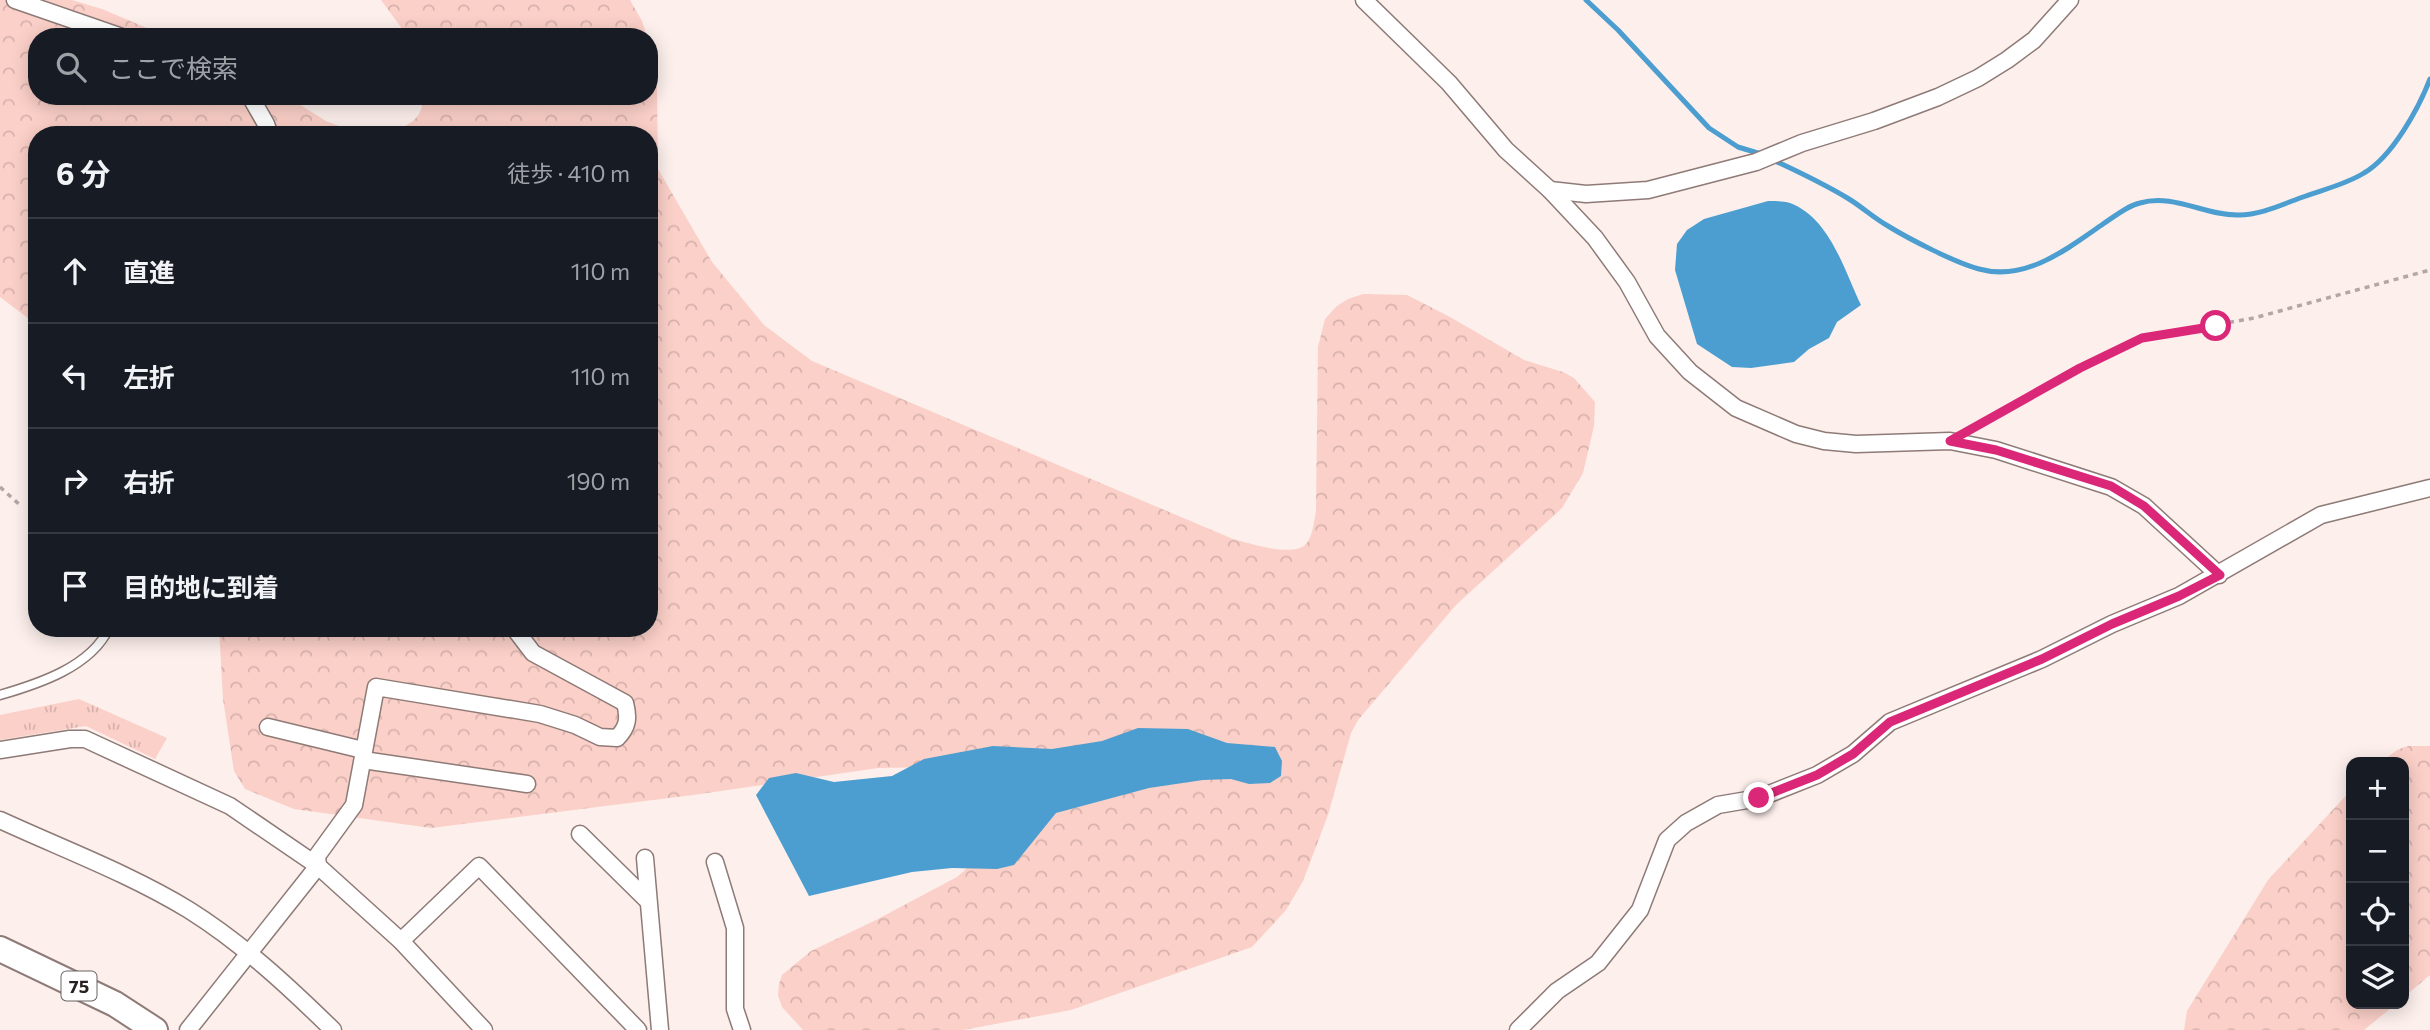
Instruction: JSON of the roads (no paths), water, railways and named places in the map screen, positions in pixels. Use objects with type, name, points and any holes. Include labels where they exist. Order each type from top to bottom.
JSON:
[{"type":"main road","name":"75","points":[[0,949],[115,1004],[155,1030]]},
{"type":"street","points":[[15,0],[93,28]]},
{"type":"street","points":[[1364,0],[1449,83],[1506,150],[1550,190],[1595,238],[1627,282],[1657,336],[1690,372],[1736,408],[1796,434],[1824,441],[1856,444],[1950,441],[1996,450],[2111,486],[2144,506],[2220,575]]},
{"type":"street","points":[[1550,190],[1586,194],[1648,190],[1756,162],[1802,143],[1874,121],[1979,78],[2034,40],[2070,0]]},
{"type":"street","points":[[255,105],[267,126]]},
{"type":"street","points":[[1518,1030],[1557,991],[1598,963],[1640,910],[1667,840],[1686,823],[1718,805],[1759,798],[1817,775],[1853,754],[1890,722],[2042,659],[2112,624],[2179,596],[2321,515],[2430,488]]},
{"type":"street","points":[[188,1030],[318,866],[317,856],[354,805],[376,687],[540,714],[575,725],[600,737],[617,738],[625,731],[628,716],[625,704],[533,653],[521,637]]},
{"type":"street","points":[[268,727],[363,755],[527,784]]},
{"type":"street","points":[[0,750],[85,739],[230,806],[318,866],[401,941],[484,1030]]},
{"type":"street","points":[[0,820],[143,885],[188,909],[278,976],[333,1030]]},
{"type":"street","points":[[580,834],[649,901]]},
{"type":"street","points":[[645,858],[660,1030]]},
{"type":"street","points":[[715,862],[735,928],[735,1009],[742,1030]]},
{"type":"street","points":[[401,941],[479,866],[638,1030]]},
{"type":"lane","points":[[0,695],[54,676],[79,662],[102,637]]},
{"type":"water","points":[[1768,201],[1790,203],[1816,220],[1842,261],[1861,305],[1837,322],[1829,338],[1809,349],[1794,362],[1751,368],[1732,367],[1697,344],[1675,270],[1677,244],[1687,230],[1704,219]]},
{"type":"water","points":[[1138,728],[1188,729],[1227,743],[1275,747],[1282,761],[1281,776],[1270,783],[1249,784],[1231,779],[1203,780],[1149,788],[1056,813],[1014,865],[997,869],[952,868],[912,872],[809,896],[756,795],[769,778],[796,773],[834,782],[892,776],[924,759],[993,746],[1052,749],[1102,741]]},
{"type":"waterway","points":[[1586,0],[1618,30],[1709,128],[1738,147],[1761,154]]},
{"type":"waterway","points":[[1773,160],[1830,188],[1920,244],[1979,269],[2013,271],[2045,261],[2060,253],[2130,206],[2140,203],[2165,201],[2214,212],[2247,215],[2349,181],[2385,156],[2412,117],[2430,79]]}]
